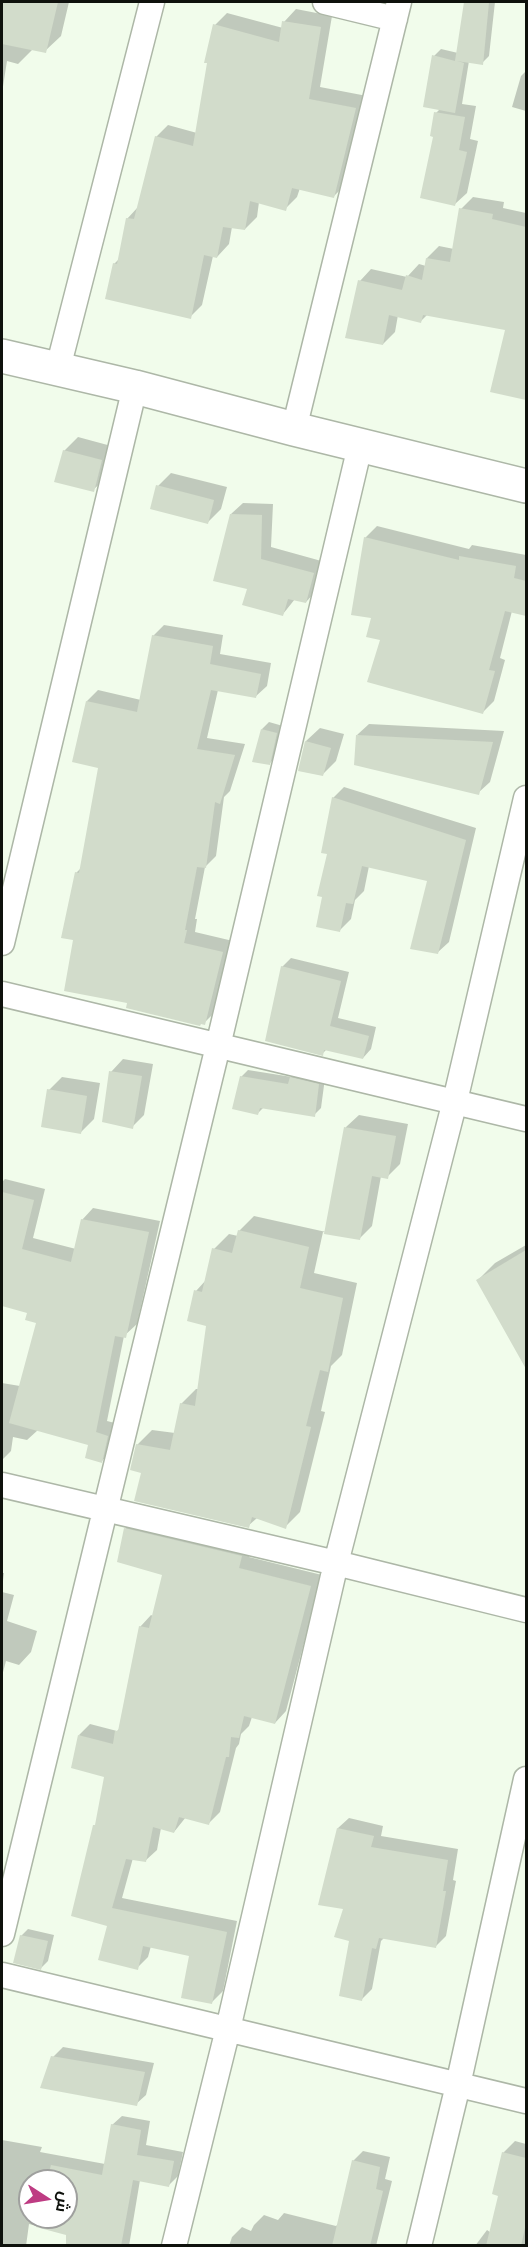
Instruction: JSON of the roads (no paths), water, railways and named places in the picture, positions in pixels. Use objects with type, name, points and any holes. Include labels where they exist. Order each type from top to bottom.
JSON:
[{"type":"street","points":[[58,368],[152,2]]},
{"type":"street","points":[[294,429],[397,10],[325,2]]},
{"type":"street","points":[[2,356],[135,387],[360,446],[525,479]]},
{"type":"street","points":[[2,943],[135,387]]},
{"type":"street","points":[[2,1934],[218,1046],[360,446]]},
{"type":"street","points":[[174,2246],[228,2029],[336,1563],[455,1101],[526,798]]},
{"type":"street","points":[[2,994],[526,1119]]},
{"type":"street","points":[[2,1485],[526,1610]]},
{"type":"street","points":[[419,2246],[458,2085],[526,1779]]},
{"type":"street","points":[[2,1975],[526,2102]]}]
